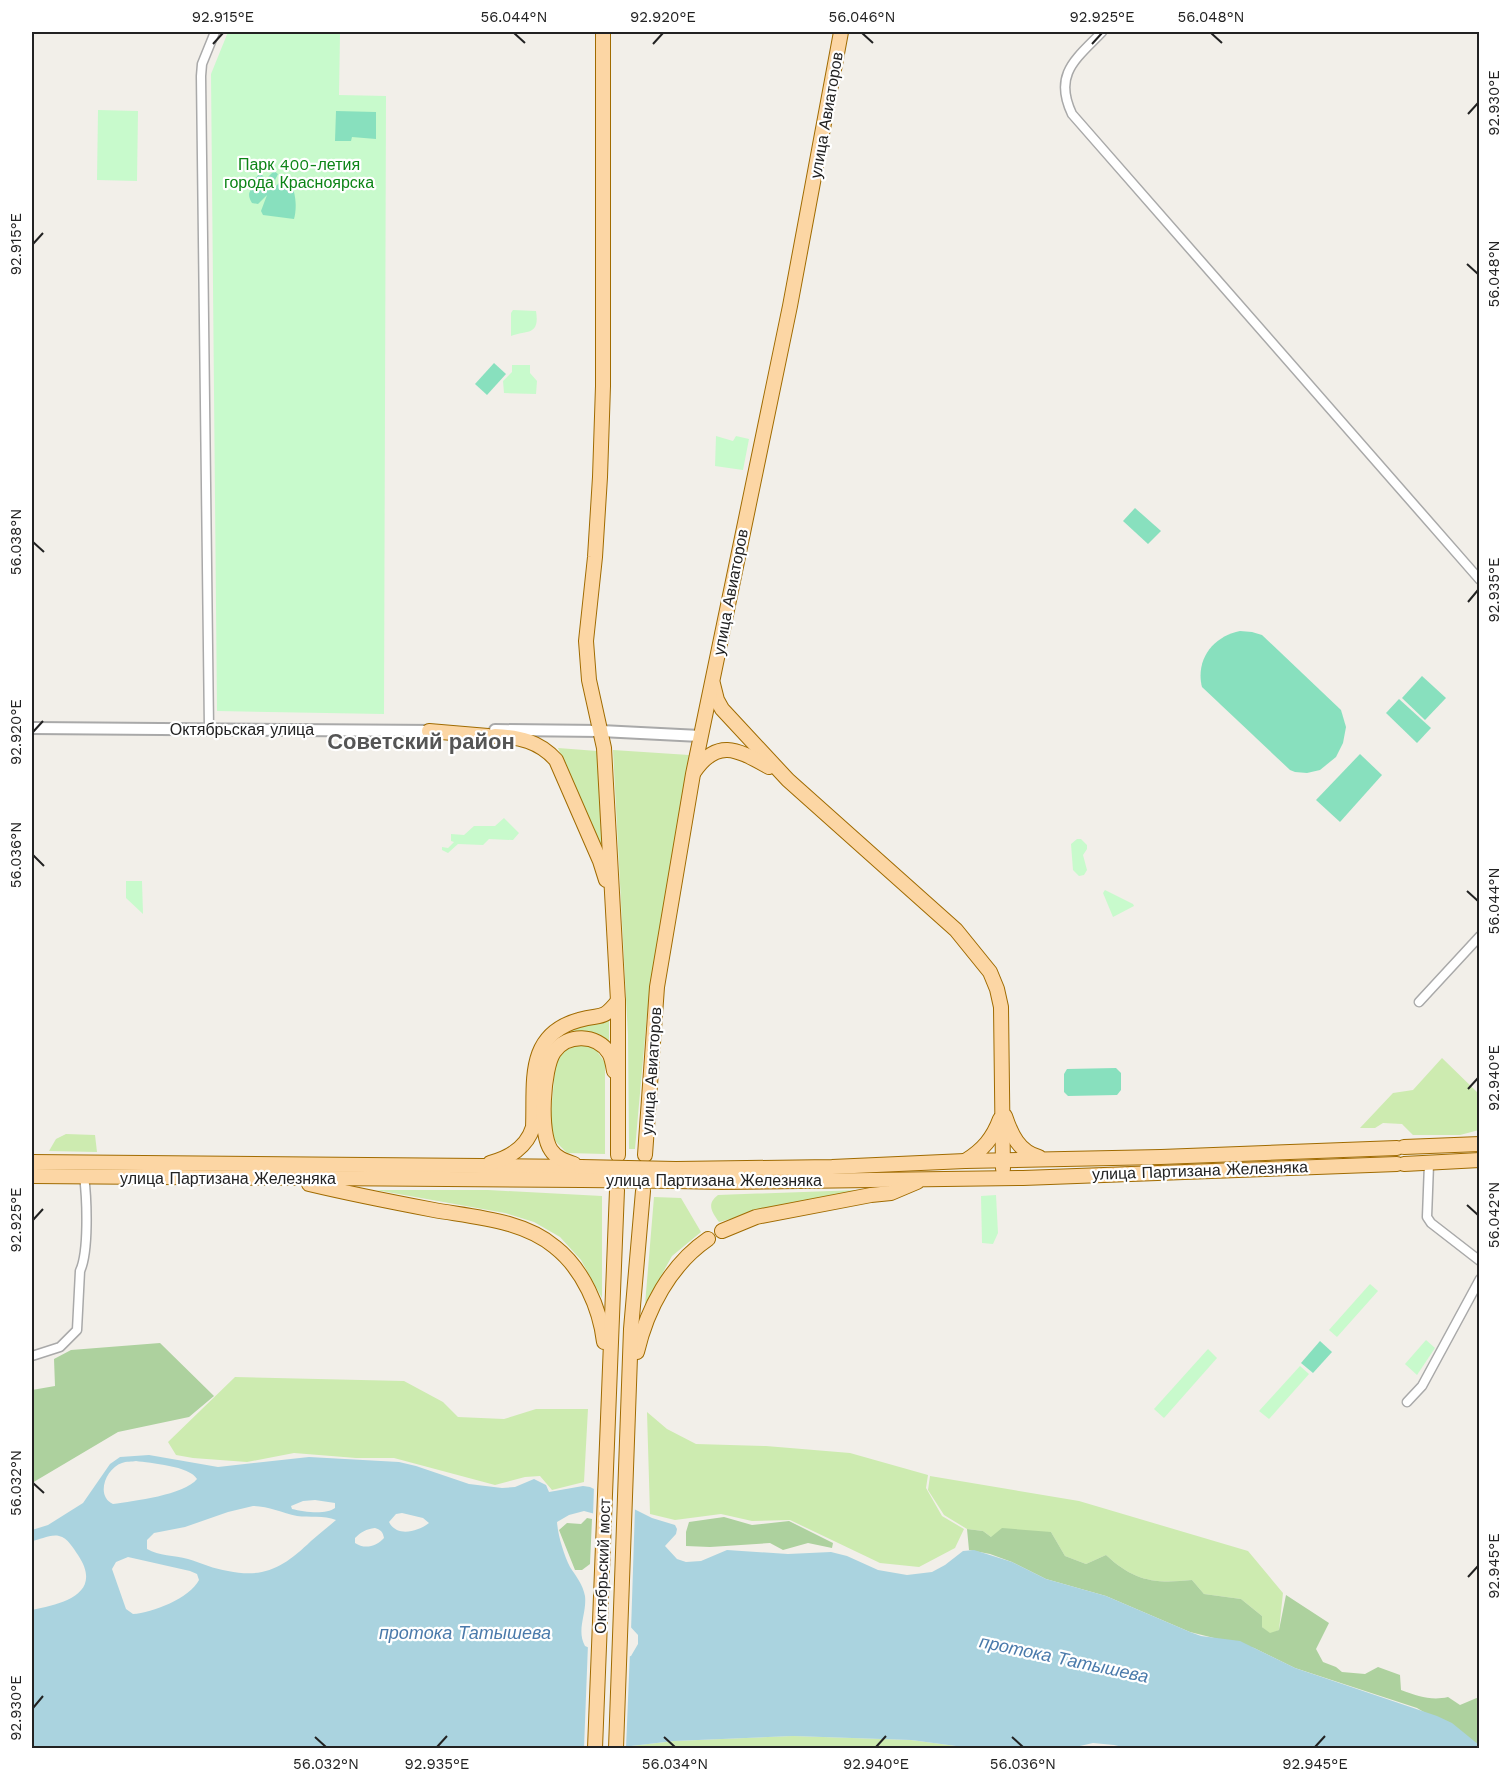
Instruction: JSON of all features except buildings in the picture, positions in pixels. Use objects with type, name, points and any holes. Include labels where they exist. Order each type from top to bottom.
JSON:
[{"type":"main road","name":"улица Авиаторов","points":[[603,32],[603,387],[600,477],[586,664],[604,748],[618,1001],[618,1155]]},
{"type":"main road","name":"улица Авиаторов","points":[[645,1155],[657,987],[693,774],[790,306],[841,32]]},
{"type":"main road","points":[[712,682],[717,700],[723,709],[779,772],[956,930],[984,963],[997,989],[1001,1007],[1003,1177]]},
{"type":"main road","points":[[429,731],[491,733],[517,737],[545,749],[556,760],[600,861],[612,898]]},
{"type":"main road","points":[[693,774],[703,760],[717,751],[732,749],[779,772]]},
{"type":"main road","points":[[478,1167],[510,1156],[531,1134],[538,1052],[549,1035],[574,1021],[606,1016],[618,1001]]},
{"type":"main road","points":[[582,1174],[558,1157],[551,1150],[545,1137],[550,1059],[561,1044],[576,1038],[586,1038],[601,1045],[611,1058],[619,1090]]},
{"type":"main road","points":[[1003,1112],[1012,1134],[1023,1149],[1033,1155],[1049,1159]]},
{"type":"main road","points":[[965,1161],[987,1143],[996,1131],[1003,1112]]},
{"type":"main road","name":"улица Партизана Железняка","points":[[32,1176],[285,1178],[676,1175],[965,1161],[1479,1144]]},
{"type":"main road","name":"улица Партизана Железняка","points":[[676,1175],[721,1182],[1023,1178],[1429,1164],[1479,1160]]},
{"type":"main road","name":"улица Партизана Железняка","points":[[32,1162],[406,1164],[582,1174]]},
{"type":"main road","points":[[285,1178],[349,1194],[501,1222],[533,1233],[555,1246],[571,1263],[594,1303],[602,1324],[609,1383]]},
{"type":"main road","points":[[722,1231],[756,1217],[891,1193],[926,1179]]},
{"type":"main road","points":[[609,1383],[617,1190]]},
{"type":"main road","points":[[630,1384],[643,1191]]},
{"type":"main road","points":[[630,1384],[642,1331],[650,1311],[682,1261],[708,1239]]},
{"type":"main road","name":"Октябрьский мост","points":[[595,1749],[609,1383]]},
{"type":"main road","name":"Октябрьский мост","points":[[616,1749],[630,1384]]},
{"type":"street","points":[[209,729],[201,76],[202,64],[215,32]]},
{"type":"street","points":[[1102,32],[1070,66],[1065,77],[1064,89],[1072,114],[1479,580]]},
{"type":"street","name":"Октябрьская улица","points":[[32,728],[429,731]]},
{"type":"street","points":[[491,733],[601,731],[700,736]]},
{"type":"street","points":[[1419,1002],[1479,936]]},
{"type":"street","points":[[1429,1164],[1427,1217],[1431,1223],[1479,1261]]},
{"type":"street","points":[[32,1356],[60,1347],[76,1330],[80,1271],[84,1263],[86,1207],[84,1176]]},
{"type":"street","points":[[1407,1402],[1422,1386],[1479,1279]]},
{"type":"green space","name":"Парк 400-летия города Красноярска","points":[[228,32],[340,34],[339,95],[386,96],[384,714],[217,711],[211,74]]},
{"type":"green space","points":[[98,110],[138,111],[137,181],[97,180]]},
{"type":"green space","points":[[336,111],[376,112],[376,139],[352,137],[351,141],[335,141]]},
{"type":"green space","points":[[274,171],[278,174],[272,186],[275,187],[286,179],[292,187],[296,204],[294,219],[263,215],[261,211],[267,195],[258,204],[250,200],[250,192],[258,183],[255,179],[260,173],[266,179]]},
{"type":"green space","points":[[513,310],[536,311],[536,325],[531,331],[511,336]]},
{"type":"green space","points":[[494,363],[506,374],[487,395],[475,384]]},
{"type":"green space","points":[[512,365],[530,365],[530,373],[537,381],[536,394],[504,393],[503,381],[512,372]]},
{"type":"green space","points":[[716,436],[733,441],[736,436],[749,439],[743,470],[715,466]]},
{"type":"green space","points":[[1135,508],[1161,531],[1148,544],[1123,521]]},
{"type":"green space","points":[[1240,631],[1262,635],[1341,710],[1346,727],[1343,743],[1336,757],[1320,770],[1307,773],[1290,770],[1202,687],[1201,667],[1209,650],[1222,638]]},
{"type":"green space","points":[[1422,676],[1446,698],[1425,720],[1402,698]]},
{"type":"green space","points":[[1399,699],[1431,728],[1417,743],[1386,713]]},
{"type":"green space","points":[[558,748],[597,751],[603,852]]},
{"type":"green space","points":[[613,750],[689,755],[647,1015],[635,1149],[629,1149],[628,1035]]},
{"type":"green space","points":[[1360,754],[1382,775],[1340,822],[1316,800]]},
{"type":"green space","points":[[504,818],[519,833],[513,840],[489,839],[483,845],[458,844],[448,853],[442,850],[442,847],[448,848],[454,842],[451,841],[451,834],[464,835],[474,826],[495,826]]},
{"type":"green space","points":[[1081,839],[1087,845],[1083,855],[1087,870],[1084,875],[1079,876],[1073,870],[1071,844]]},
{"type":"green space","points":[[126,881],[142,881],[143,914],[126,898]]},
{"type":"green space","points":[[1105,890],[1134,906],[1113,917],[1103,893]]},
{"type":"green space","points":[[609,1019],[609,1046],[550,1042],[567,1029]]},
{"type":"green space","points":[[583,1043],[593,1045],[605,1063],[605,1154],[567,1153],[552,1138],[550,1125],[556,1058],[569,1046]]},
{"type":"green space","points":[[1442,1058],[1479,1094],[1479,1130],[1460,1135],[1413,1135],[1402,1124],[1383,1123],[1375,1128],[1360,1128],[1393,1093],[1413,1090]]},
{"type":"green space","points":[[1116,1068],[1121,1073],[1121,1090],[1117,1095],[1068,1096],[1064,1092],[1064,1074],[1067,1069]]},
{"type":"green space","points":[[66,1134],[95,1135],[97,1152],[49,1151],[56,1139]]},
{"type":"green space","points":[[376,1190],[488,1190],[602,1196],[602,1298],[581,1260],[560,1237],[534,1222],[505,1213]]},
{"type":"green space","points":[[859,1190],[719,1222],[711,1208],[714,1198],[718,1195]]},
{"type":"green space","points":[[996,1195],[998,1233],[993,1244],[982,1243],[981,1196]]},
{"type":"green space","points":[[654,1197],[681,1198],[701,1232],[672,1256],[645,1305]]},
{"type":"green space","points":[[1370,1284],[1378,1291],[1337,1337],[1329,1330]]},
{"type":"green space","points":[[1426,1340],[1435,1348],[1417,1375],[1405,1364]]},
{"type":"green space","points":[[1320,1341],[1332,1352],[1313,1373],[1301,1363]]},
{"type":"green space","points":[[160,1343],[214,1396],[189,1417],[118,1432],[32,1483],[32,1390],[55,1386],[54,1359],[71,1350]]},
{"type":"green space","points":[[1208,1349],[1217,1358],[1164,1418],[1154,1409]]},
{"type":"green space","points":[[1300,1366],[1309,1374],[1269,1419],[1259,1411]]},
{"type":"green space","points":[[235,1377],[404,1381],[443,1402],[458,1417],[504,1419],[536,1409],[588,1409],[584,1482],[552,1490],[540,1476],[525,1477],[495,1485],[394,1458],[356,1458],[294,1453],[247,1462],[176,1455],[168,1442]]},
{"type":"green space","points":[[647,1412],[667,1429],[696,1444],[766,1446],[850,1453],[928,1475],[926,1488],[942,1516],[964,1529],[955,1548],[919,1567],[880,1563],[790,1520],[752,1521],[721,1514],[675,1520],[650,1514]]},
{"type":"green space","points":[[930,1476],[1079,1501],[1248,1551],[1283,1593],[1279,1630],[1270,1634],[1262,1627],[1262,1616],[1241,1599],[1204,1594],[1192,1580],[1145,1579],[1116,1564],[1106,1555],[1086,1564],[1065,1556],[1051,1532],[991,1537],[983,1531],[967,1529],[944,1515],[928,1490]]},
{"type":"green space","points":[[724,1517],[752,1525],[789,1521],[833,1543],[832,1548],[808,1543],[783,1550],[770,1543],[710,1547],[686,1546],[689,1522]]},
{"type":"green space","points":[[587,1518],[592,1519],[590,1564],[582,1570],[575,1570],[559,1530],[567,1523],[581,1524]]},
{"type":"green space","points":[[1002,1528],[1051,1532],[1065,1556],[1086,1564],[1106,1555],[1116,1564],[1145,1579],[1192,1580],[1204,1594],[1241,1599],[1262,1616],[1262,1627],[1270,1633],[1279,1630],[1286,1595],[1329,1623],[1316,1649],[1323,1662],[1342,1672],[1365,1674],[1378,1667],[1400,1675],[1401,1690],[1424,1697],[1448,1697],[1460,1705],[1479,1697],[1479,1745],[1417,1708],[1295,1668],[1254,1648],[1190,1632],[1106,1596],[1046,1579],[1012,1562],[969,1550],[967,1529],[983,1531],[991,1537]]},
{"type":"green space","points":[[793,1736],[911,1740],[971,1748],[614,1748],[674,1741]]},
{"type":"water","name":"протока Татышева","points":[[149,1455],[218,1467],[309,1457],[399,1462],[469,1484],[502,1488],[515,1487],[534,1479],[546,1485],[549,1492],[583,1486],[590,1487],[652,1518],[675,1525],[676,1534],[665,1546],[677,1559],[686,1562],[701,1561],[727,1550],[788,1554],[831,1552],[847,1556],[878,1570],[907,1575],[932,1572],[963,1551],[974,1550],[1012,1562],[1046,1579],[1106,1596],[1201,1636],[1240,1641],[1295,1668],[1437,1716],[1452,1723],[1479,1745],[1479,1748],[1127,1748],[1093,1743],[1071,1748],[971,1748],[911,1740],[793,1736],[674,1741],[614,1748],[32,1748],[32,1610],[56,1604],[76,1595],[83,1588],[86,1579],[85,1568],[68,1541],[62,1537],[49,1536],[32,1541],[32,1530],[48,1525],[83,1503],[110,1464],[120,1457]],"holes":[[[136,1461],[178,1468],[197,1479],[191,1485],[170,1493],[113,1504],[105,1495],[105,1482],[111,1470],[124,1462]],[[315,1500],[335,1503],[335,1508],[321,1512],[297,1510],[292,1509],[291,1506],[303,1501]],[[253,1506],[270,1508],[297,1516],[336,1520],[283,1564],[264,1572],[253,1573],[223,1570],[147,1549],[147,1540],[154,1533],[185,1527]],[[584,1511],[610,1518],[625,1533],[626,1622],[638,1635],[638,1644],[631,1656],[615,1659],[585,1646],[581,1634],[585,1596],[566,1557],[557,1522],[569,1515]],[[402,1513],[423,1518],[429,1523],[408,1532],[397,1530],[389,1522],[396,1514]],[[369,1529],[379,1530],[384,1538],[371,1546],[355,1543],[355,1538]],[[128,1557],[190,1571],[197,1574],[199,1580],[188,1593],[170,1603],[150,1611],[133,1614],[126,1609],[112,1569],[116,1562]]]},
{"type":"pier","points":[[594,1486],[635,1507],[631,1631],[623,1623],[622,1534],[609,1521],[593,1517]]},
{"type":"pier","points":[[588,1644],[615,1656],[630,1651],[626,1748],[584,1748]]},
{"type":"district","name":"Советский район","points":[[421,741]]}]
